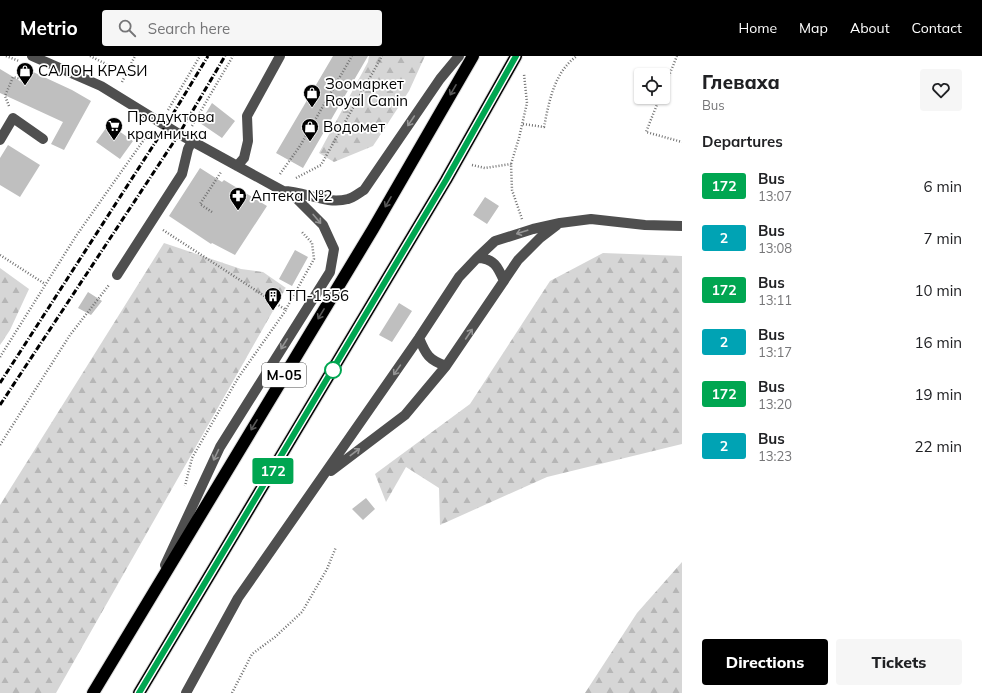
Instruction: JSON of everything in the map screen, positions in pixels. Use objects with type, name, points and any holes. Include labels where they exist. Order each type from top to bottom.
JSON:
[{"type":"highway","name":"М-05","points":[[93,693],[372,229],[473,56]]},
{"type":"highway","name":"М-05","points":[[139,693],[446,180],[516,56]]},
{"type":"street","points":[[238,166],[244,158],[248,141],[247,116],[280,56]]},
{"type":"street","points":[[286,191],[319,199],[337,200],[348,199],[364,190],[440,79],[459,56]]},
{"type":"street","points":[[29,60],[101,86],[189,139],[286,191],[308,208],[323,225],[334,249],[330,272],[220,447],[151,596]]},
{"type":"street","points":[[0,140],[13,118],[43,139]]},
{"type":"street","points":[[117,275],[182,174],[189,139]]},
{"type":"street","points":[[186,693],[238,598],[324,476],[459,277],[495,241],[560,222],[591,219],[645,225],[682,226]]},
{"type":"street","points":[[324,476],[405,415],[446,366],[518,260],[540,238],[560,222]]},
{"type":"street","points":[[477,258],[486,258],[497,265],[504,281]]},
{"type":"street","points":[[419,338],[424,349],[433,361],[446,366]]},
{"type":"path","points":[[6,56],[20,62]]},
{"type":"path","points":[[90,56],[126,74]]},
{"type":"path","points":[[165,114],[200,56]]},
{"type":"path","points":[[189,139],[233,56]]},
{"type":"path","points":[[280,175],[300,146],[352,56]]},
{"type":"path","points":[[286,191],[292,180],[321,165],[382,56]]},
{"type":"path","points":[[523,124],[544,127],[551,92],[568,62],[577,56]]},
{"type":"path","points":[[670,73],[677,56]]},
{"type":"path","points":[[13,108],[7,105],[4,96],[13,77],[21,79],[29,60]]},
{"type":"path","points":[[523,70],[527,103],[523,124],[510,164],[512,190],[526,231]]},
{"type":"path","points":[[657,104],[646,132],[682,142]]},
{"type":"path","points":[[0,357],[76,236],[144,142],[153,126]]},
{"type":"path","points":[[446,180],[471,165],[485,168],[510,164]]},
{"type":"path","points":[[212,212],[200,204],[222,170]]},
{"type":"path","points":[[151,222],[286,310]]},
{"type":"path","points":[[183,493],[192,458],[238,378],[286,310],[314,259],[312,243],[301,231]]},
{"type":"path","points":[[0,255],[45,284]]},
{"type":"path","points":[[0,445],[70,335],[117,275]]},
{"type":"path","points":[[232,693],[252,654],[275,637],[302,612],[328,569],[336,547]]},
{"type":"green space","points":[[369,56],[425,56],[409,91],[373,146],[334,162],[319,153],[368,62]]},
{"type":"green space","points":[[164,243],[241,269],[263,272],[286,288],[56,693],[0,693],[0,505]]},
{"type":"green space","points":[[603,253],[682,256],[682,444],[547,477],[440,525],[439,488],[406,467],[386,502],[375,474],[470,404],[550,281]]},
{"type":"green space","points":[[0,268],[29,289],[10,330],[0,345]]},
{"type":"green space","points":[[682,562],[682,693],[585,693],[637,613]]},
{"type":"building","points":[[333,56],[368,56],[303,168],[276,153]]},
{"type":"building","points":[[0,69],[25,84],[31,71],[72,90],[91,101],[64,150],[51,144],[63,122],[0,93]]},
{"type":"building","points":[[212,103],[235,121],[222,138],[200,123]]},
{"type":"building","name":"Продуктова крамничка","points":[[109,124],[133,141],[120,159],[96,142]]},
{"type":"building","points":[[8,145],[40,165],[20,197],[0,185],[0,158]]},
{"type":"building","points":[[200,168],[222,182],[224,180],[267,206],[235,255],[212,243],[211,244],[169,216]]},
{"type":"building","points":[[485,197],[499,206],[487,224],[473,215]]},
{"type":"building","points":[[295,250],[308,257],[292,286],[279,279]]},
{"type":"building","points":[[88,292],[102,301],[91,315],[78,308]]},
{"type":"building","points":[[399,303],[412,311],[392,342],[379,335]]},
{"type":"building","points":[[366,498],[375,509],[363,520],[352,509]]},
{"type":"railway","points":[[0,383],[162,132],[208,56]]},
{"type":"railway","points":[[0,405],[179,134],[225,56]]},
{"type":"bus line","name":"172","points":[[139,693],[446,180],[516,56]]},
{"type":"place","name":"САЛОН КРАSИ","points":[[25,86]]},
{"type":"place","name":"Зоомаркет Royal Canin","points":[[312,108]]},
{"type":"place","name":"Продуктова крамничка","points":[[114,141]]},
{"type":"place","name":"Водомет","points":[[310,142]]},
{"type":"place","name":"Аптека №2","points":[[238,211]]},
{"type":"place","name":"ТП-1556","points":[[273,311]]}]
